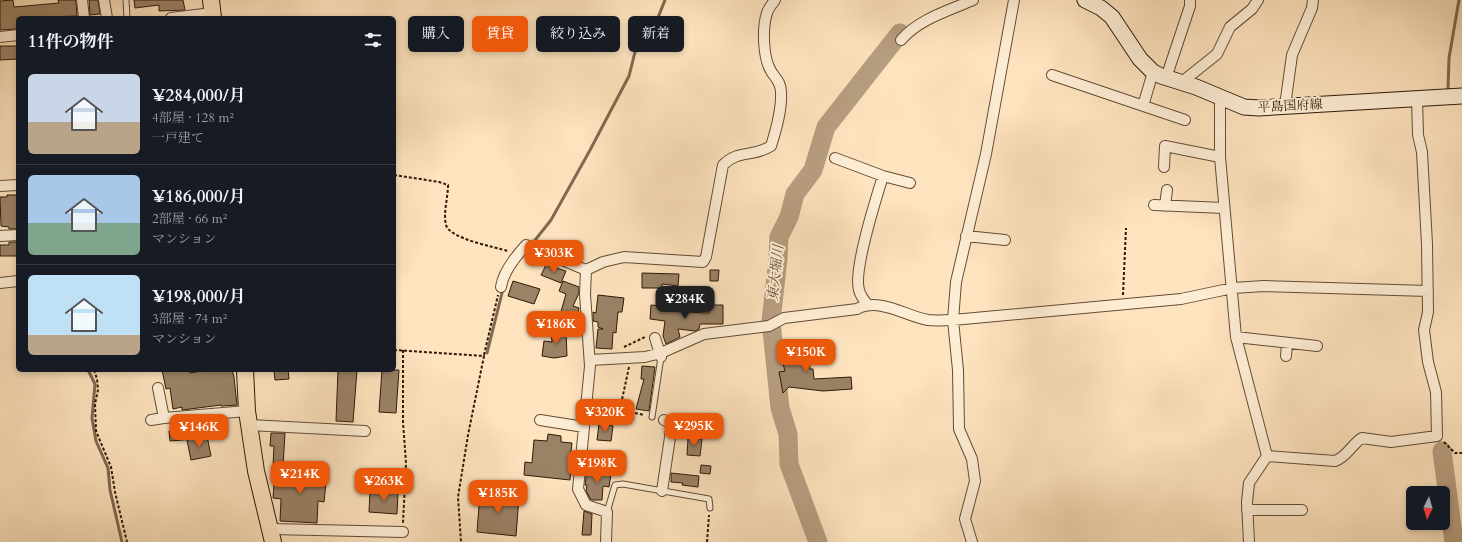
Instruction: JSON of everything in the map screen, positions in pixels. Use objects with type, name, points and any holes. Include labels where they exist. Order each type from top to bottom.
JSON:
[{"type":"main road","points":[[1085,0],[1101,8],[1112,17],[1140,59],[1160,75]]},
{"type":"main road","name":"平島国府線","points":[[1160,75],[1220,96],[1244,107],[1259,108],[1462,96]]},
{"type":"main road","points":[[245,372],[248,418],[256,471],[272,535]]},
{"type":"street","points":[[82,0],[84,16]]},
{"type":"street","points":[[104,0],[108,16]]},
{"type":"street","points":[[501,287],[502,281],[518,254],[526,245],[586,270],[603,262],[624,258],[703,262],[706,257],[724,165],[732,157],[762,152],[771,146],[777,126],[781,92],[778,80],[770,70],[765,56],[764,40],[767,13],[775,0]]},
{"type":"street","points":[[901,40],[910,30],[932,17],[973,0]]},
{"type":"street","points":[[972,542],[966,519],[973,493],[975,475],[972,459],[959,429],[958,370],[953,320],[956,282],[986,154],[1014,0]]},
{"type":"street","points":[[1143,106],[1160,75],[1190,6],[1190,0]]},
{"type":"street","points":[[1182,82],[1217,54],[1230,27],[1252,9],[1258,0]]},
{"type":"street","points":[[1285,106],[1292,55],[1312,8],[1313,0]]},
{"type":"street","points":[[182,16],[210,11]]},
{"type":"street","points":[[0,37],[16,36]]},
{"type":"street","points":[[1052,75],[1185,120]]},
{"type":"street","points":[[1220,96],[1220,157],[1230,281],[1233,288],[1236,337],[1267,456],[1249,483],[1249,542]]},
{"type":"street","points":[[1267,456],[1335,461],[1343,458],[1353,443],[1362,438],[1391,442],[1437,436],[1436,392],[1428,362],[1424,330],[1428,312],[1427,236],[1422,152],[1418,135],[1418,98]]},
{"type":"street","points":[[1164,167],[1165,146],[1220,157]]},
{"type":"street","points":[[835,158],[883,176],[910,183]]},
{"type":"street","points":[[867,304],[859,290],[859,277],[863,250],[883,176]]},
{"type":"street","points":[[0,186],[16,185]]},
{"type":"street","points":[[1165,206],[1166,190]]},
{"type":"street","points":[[1154,205],[1224,208]]},
{"type":"street","points":[[0,236],[16,235]]},
{"type":"street","points":[[966,236],[1004,240]]},
{"type":"street","points":[[586,270],[584,294],[590,360],[590,402],[584,427],[578,489],[586,505],[607,512],[606,542]]},
{"type":"street","points":[[0,283],[16,281]]},
{"type":"street","points":[[590,360],[613,357],[629,360],[661,355],[704,334],[771,326],[784,318],[856,309],[867,304],[898,310],[928,320],[953,320],[1181,299],[1233,288],[1264,286],[1428,291]]},
{"type":"street","points":[[1236,337],[1317,346]]},
{"type":"street","points":[[654,338],[661,355]]},
{"type":"street","points":[[1286,356],[1287,343]]},
{"type":"street","points":[[158,388],[164,418]]},
{"type":"street","points":[[151,420],[164,418],[248,418],[365,431]]},
{"type":"street","points":[[540,420],[584,427]]},
{"type":"street","points":[[662,491],[672,424],[664,420]]},
{"type":"street","points":[[1248,510],[1302,510]]},
{"type":"street","points":[[272,535],[403,532]]},
{"type":"lane","points":[[126,0],[127,16]]},
{"type":"lane","points":[[652,417],[661,355]]},
{"type":"lane","points":[[607,512],[615,485],[623,484],[709,499],[710,508]]},
{"type":"path","points":[[396,175],[439,182],[448,185],[445,220],[447,228],[452,233],[472,241],[518,254]]},
{"type":"path","points":[[1123,305],[1126,228]]},
{"type":"path","points":[[460,542],[458,497],[468,435],[484,356],[501,287]]},
{"type":"path","points":[[613,357],[642,337],[654,338]]},
{"type":"path","points":[[396,350],[484,356]]},
{"type":"path","points":[[403,350],[403,422],[406,463],[403,532]]},
{"type":"path","points":[[620,409],[629,360]]},
{"type":"path","points":[[95,372],[98,390],[95,404],[96,431],[111,466],[115,492],[128,542]]},
{"type":"path","points":[[590,402],[652,417]]},
{"type":"path","points":[[1437,436],[1455,453],[1462,453]]},
{"type":"path","points":[[707,542],[710,508]]},
{"type":"building","points":[[13,0],[14,7],[59,3],[58,0],[76,0],[77,16],[16,16],[16,29],[0,30],[0,1]]},
{"type":"building","points":[[89,0],[98,0],[100,14],[90,15]]},
{"type":"building","points":[[134,0],[183,0],[185,10],[159,11],[159,5],[135,8]]},
{"type":"building","points":[[0,46],[16,46],[16,59],[0,60]]},
{"type":"building","points":[[7,195],[16,195],[16,229],[9,229],[9,227],[1,226],[0,197],[7,197]]},
{"type":"building","points":[[9,242],[16,242],[16,256],[0,256],[0,245],[9,245]]},
{"type":"building","points":[[546,265],[566,271],[561,283],[541,275]]},
{"type":"building","points":[[710,270],[719,270],[718,281],[710,281]]},
{"type":"building","points":[[642,273],[679,274],[678,286],[662,284],[662,288],[642,288]]},
{"type":"building","points":[[513,281],[540,289],[534,304],[508,296]]},
{"type":"building","points":[[563,281],[579,287],[579,293],[573,306],[579,308],[576,320],[560,315],[566,294],[559,291]]},
{"type":"building","points":[[598,295],[624,298],[622,312],[618,312],[616,333],[613,332],[612,349],[596,348],[598,329],[603,329],[598,327],[598,322],[593,321],[593,312],[596,313]]},
{"type":"building","points":[[651,305],[662,306],[661,311],[709,313],[709,305],[723,305],[723,324],[700,324],[699,329],[695,331],[678,329],[680,337],[666,344],[663,336],[665,321],[650,319]]},
{"type":"building","points":[[566,330],[567,356],[554,358],[542,356],[544,341],[552,342],[551,331]]},
{"type":"building","points":[[809,347],[810,369],[813,369],[814,379],[851,377],[852,389],[823,391],[789,387],[783,393],[779,372],[785,371],[779,348]]},
{"type":"building","points":[[642,366],[655,367],[649,411],[636,409],[644,379],[641,379]]},
{"type":"building","points":[[396,370],[399,370],[396,413],[379,412],[382,372],[396,372]]},
{"type":"building","points":[[162,372],[233,372],[237,405],[221,405],[182,410],[182,407],[173,409],[170,388],[166,389]]},
{"type":"building","points":[[274,372],[288,372],[289,379],[275,380]]},
{"type":"building","points":[[338,372],[357,372],[353,422],[336,421]]},
{"type":"building","points":[[195,422],[194,439],[170,441],[169,431],[186,429],[187,423]]},
{"type":"building","points":[[599,424],[613,426],[611,441],[597,440]]},
{"type":"building","points":[[271,433],[285,433],[283,467],[273,466],[274,446],[270,446]]},
{"type":"building","points":[[548,434],[561,436],[561,442],[572,443],[569,467],[571,467],[570,480],[524,475],[525,462],[532,463],[534,440],[547,441]]},
{"type":"building","points":[[207,436],[211,456],[191,460],[187,440]]},
{"type":"building","points":[[688,438],[702,439],[700,456],[687,455]]},
{"type":"building","points":[[701,465],[711,466],[710,474],[700,473]]},
{"type":"building","points":[[280,470],[327,473],[324,502],[318,501],[317,523],[280,521],[281,499],[273,498],[274,485],[279,485]]},
{"type":"building","points":[[587,471],[611,474],[609,487],[603,486],[602,500],[591,500],[586,491],[587,485],[585,485]]},
{"type":"building","points":[[671,473],[699,476],[698,487],[682,485],[683,483],[671,482]]},
{"type":"building","points":[[370,491],[398,493],[397,514],[369,512]]},
{"type":"building","points":[[480,493],[519,497],[516,536],[477,532]]},
{"type":"building","points":[[584,511],[592,514],[591,535],[582,535]]},
{"type":"waterway","points":[[532,244],[551,220],[589,152],[629,76],[635,52],[649,34],[657,20],[665,0]]},
{"type":"waterway","points":[[1448,89],[1449,58],[1459,0]]},
{"type":"waterway","name":"東大堀川","points":[[818,542],[789,464],[788,434],[780,408],[771,321],[779,237],[789,217],[795,194],[813,170],[826,127],[900,33]]},
{"type":"waterway","points":[[487,353],[503,289]]},
{"type":"waterway","points":[[89,372],[95,384],[92,418],[96,441],[108,468],[110,490],[122,542]]},
{"type":"waterway","points":[[1442,451],[1454,542]]}]
